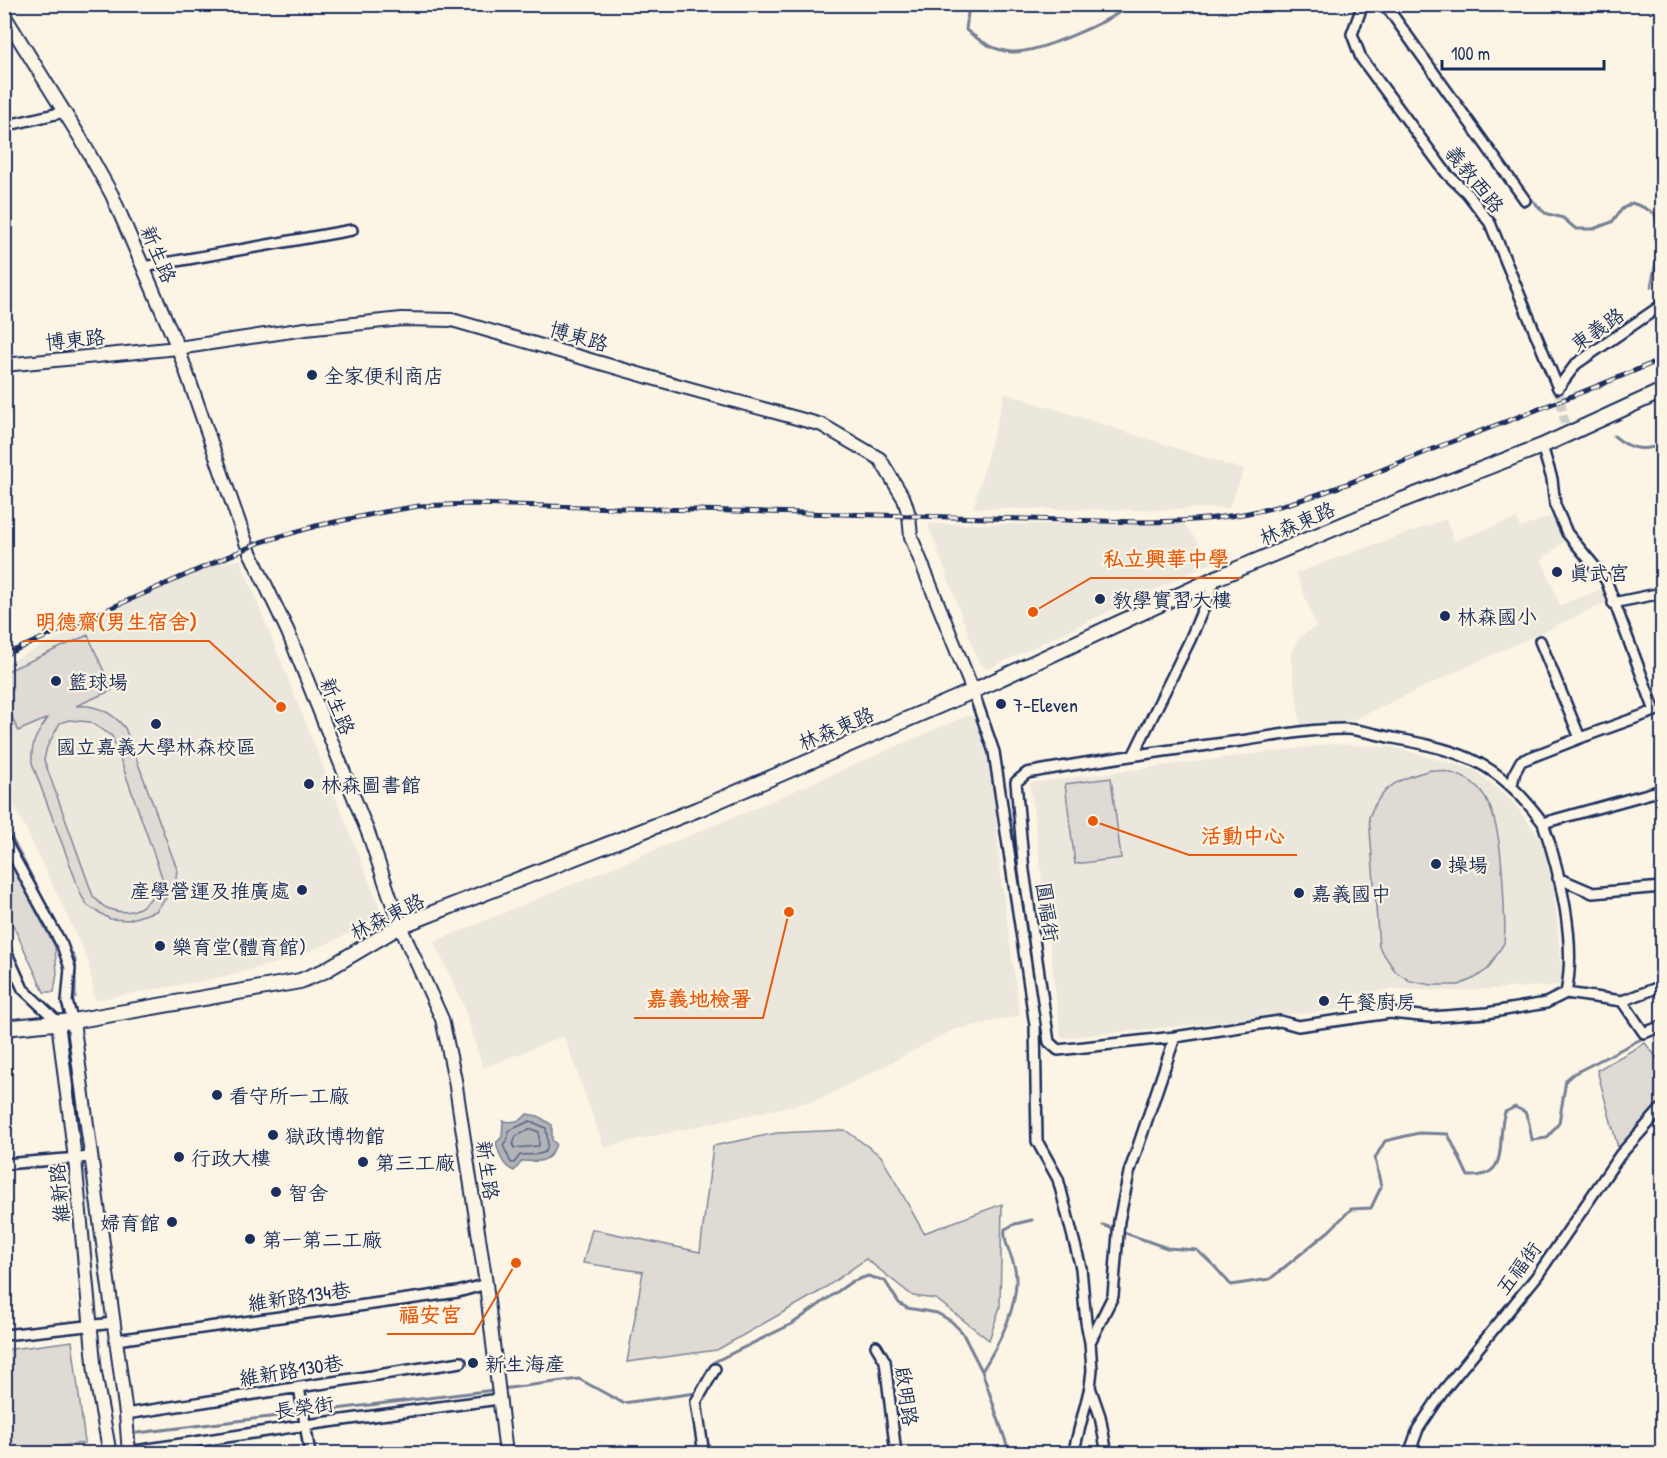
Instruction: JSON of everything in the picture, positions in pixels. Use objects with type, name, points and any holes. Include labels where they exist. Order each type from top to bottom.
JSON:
[{"type":"main road","name":"林森東路","points":[[4,1028],[73,1021],[300,981],[324,971],[400,926],[701,808],[973,691],[1216,578],[1397,502],[1542,446],[1662,391]]},
{"type":"street","name":"義教西路","points":[[1363,4],[1352,34],[1361,58],[1447,174],[1467,193],[1490,223],[1558,388]]},
{"type":"street","points":[[1376,4],[1389,10],[1525,200]]},
{"type":"street","name":"新生路","points":[[4,15],[102,175],[143,267],[178,348],[248,548],[292,642],[369,835],[400,926],[442,1019],[449,1046],[486,1284],[506,1454]]},
{"type":"street","points":[[4,126],[64,112]]},
{"type":"street","points":[[143,267],[352,230]]},
{"type":"street","name":"東義路","points":[[1558,388],[1576,364],[1662,305]]},
{"type":"street","name":"博東路","points":[[4,365],[178,348],[305,329],[380,321],[452,320],[822,425],[880,459],[904,499],[909,515],[911,537],[973,691]]},
{"type":"street","points":[[1512,785],[1521,761],[1655,711],[1606,580],[1567,532],[1555,505],[1552,479],[1542,446]]},
{"type":"street","points":[[1134,754],[1190,640],[1216,578]]},
{"type":"street","points":[[1613,603],[1662,593]]},
{"type":"street","points":[[1540,641],[1580,738]]},
{"type":"street","name":"圓福街","points":[[973,691],[994,752],[1035,1025],[1037,1141],[1058,1179],[1081,1268],[1092,1370],[1073,1454]]},
{"type":"street","points":[[1134,754],[1310,731],[1346,729],[1456,753],[1480,763],[1512,785],[1528,801],[1543,823],[1558,878],[1568,931],[1571,959],[1566,993]]},
{"type":"street","name":"圓福街","points":[[1090,1342],[1113,1296],[1119,1221],[1129,1173],[1175,1037],[1058,1050],[1049,1042],[1024,872],[1016,782],[1027,773],[1134,754]]},
{"type":"street","points":[[1543,823],[1662,790]]},
{"type":"street","points":[[4,839],[62,945],[70,968],[67,1002],[73,1021]]},
{"type":"street","points":[[1558,878],[1593,893],[1662,887]]},
{"type":"street","points":[[4,947],[23,988],[58,1022]]},
{"type":"street","points":[[1175,1037],[1280,1021],[1298,1026],[1390,1013],[1431,1017],[1487,1013],[1546,1003],[1566,993],[1622,1001],[1662,986]]},
{"type":"street","points":[[1622,1001],[1644,1033],[1662,1026]]},
{"type":"street","name":"維新路","points":[[73,1021],[126,1414],[129,1452]]},
{"type":"street","name":"維新路","points":[[58,1022],[75,1158],[95,1373],[110,1454]]},
{"type":"street","name":"五福街","points":[[1409,1454],[1418,1429],[1444,1390],[1537,1276],[1620,1155],[1662,1108]]},
{"type":"street","points":[[4,1164],[91,1157]]},
{"type":"street","name":"維新路134巷","points":[[116,1340],[458,1292],[486,1284]]},
{"type":"street","points":[[4,1335],[114,1323]]},
{"type":"street","name":"啟明路","points":[[876,1346],[885,1361],[896,1454]]},
{"type":"street","name":"維新路130巷","points":[[126,1414],[461,1362]]},
{"type":"street","points":[[704,1454],[696,1402],[715,1369]]},
{"type":"street","points":[[300,1387],[310,1454]]},
{"type":"street","name":"圓福街","points":[[1090,1387],[1100,1416],[1107,1454]]},
{"type":"street","name":"長榮街","points":[[115,1454],[498,1393]]},
{"type":"shaded area","points":[[1005,393],[1244,470],[1229,508],[1135,510],[973,508]]},
{"type":"shaded area","name":"林森國小","points":[[1551,516],[1567,539],[1542,560],[1560,605],[1603,589],[1609,601],[1353,720],[1301,728],[1290,654],[1301,636],[1316,626],[1296,573],[1446,519],[1454,541],[1517,518],[1520,528]]},
{"type":"shaded area","points":[[928,524],[1184,524],[1213,562],[988,669],[979,663]]},
{"type":"shaded area","name":"國立嘉義大學林森校區","points":[[240,559],[384,918],[293,959],[213,979],[95,1000],[88,960],[5,785],[5,664],[202,568]]},
{"type":"shaded area","points":[[88,635],[112,690],[76,706],[91,706],[104,710],[125,728],[177,869],[175,886],[156,911],[128,920],[110,919],[88,906],[82,897],[32,763],[35,739],[48,718],[18,731],[5,701],[5,672]],"holes":[[[69,720],[90,722],[112,736],[162,877],[148,901],[135,910],[126,912],[107,908],[93,896],[44,760],[47,747],[60,723]]]},
{"type":"shaded area","points":[[966,716],[975,716],[992,773],[1001,877],[1020,1016],[953,1030],[821,1099],[604,1147],[564,1036],[483,1068],[463,1004],[434,942],[746,812]]},
{"type":"shaded area","name":"嘉義國中","points":[[1332,744],[1392,747],[1475,770],[1513,802],[1538,835],[1551,861],[1563,985],[1454,991],[1390,989],[1348,996],[1345,1009],[1061,1038],[1030,783]]},
{"type":"shaded area","name":"操場","points":[[1431,770],[1458,775],[1481,791],[1489,803],[1494,819],[1501,856],[1504,943],[1488,969],[1459,985],[1432,985],[1410,981],[1395,971],[1379,947],[1369,817],[1379,798],[1393,785],[1410,776]]},
{"type":"shaded area","points":[[1111,778],[1121,858],[1075,864],[1065,784]]},
{"type":"shaded area","points":[[4,852],[55,947],[57,973],[54,992],[44,992],[5,908]]},
{"type":"shaded area","points":[[1645,1043],[1662,1064],[1662,1108],[1620,1155],[1597,1070]]},
{"type":"shaded area","points":[[845,1130],[881,1156],[924,1233],[1002,1204],[1000,1307],[989,1340],[936,1299],[913,1296],[866,1259],[819,1292],[717,1350],[627,1362],[643,1272],[583,1263],[592,1229],[700,1252],[713,1146],[777,1133]]},
{"type":"shaded area","points":[[72,1341],[85,1443],[5,1453],[5,1350]]},
{"type":"water","points":[[527,1114],[538,1116],[552,1125],[552,1140],[556,1144],[551,1155],[544,1160],[522,1161],[514,1171],[504,1163],[496,1143],[502,1137],[503,1121],[516,1121]]},
{"type":"waterway","points":[[969,4],[966,30],[987,44],[1011,52],[1038,48],[1073,35],[1107,19],[1131,4]]},
{"type":"waterway","points":[[1530,198],[1545,213],[1563,218],[1576,229],[1593,229],[1612,222],[1622,209],[1632,203],[1655,214],[1661,237],[1651,287]]},
{"type":"waterway","points":[[1614,436],[1631,447],[1648,448],[1662,445]]},
{"type":"waterway","points":[[4,824],[75,960],[75,997]]},
{"type":"waterway","points":[[1653,1034],[1662,1034]]},
{"type":"waterway","points":[[1103,1225],[1167,1248],[1197,1250],[1231,1285],[1270,1279],[1329,1231],[1351,1209],[1371,1208],[1381,1187],[1375,1158],[1385,1141],[1419,1133],[1448,1134],[1468,1176],[1482,1175],[1497,1163],[1505,1112],[1515,1107],[1525,1112],[1532,1140],[1547,1138],[1559,1123],[1566,1080],[1573,1074],[1647,1036]]},
{"type":"waterway","points":[[982,1371],[1007,1323],[1015,1295],[1015,1269],[1006,1244],[1005,1229],[1032,1220]]},
{"type":"waterway","points":[[501,1389],[579,1379],[623,1403],[696,1393],[714,1362],[792,1324],[851,1282],[868,1276],[885,1281],[899,1303],[907,1308],[937,1313],[951,1321],[962,1332],[982,1371],[1010,1454]]},
{"type":"waterway","points":[[137,1433],[494,1390]]},
{"type":"tunnel","points":[[1558,388],[1567,434]]},
{"type":"railway","points":[[4,655],[261,542],[316,526],[419,506],[471,504],[1139,522],[1194,520],[1248,513],[1304,499],[1345,485],[1662,359]]},
{"type":"place","name":"全家便利商店","points":[[312,375]]},
{"type":"place","name":"真武宮","points":[[1557,572]]},
{"type":"place","name":"教學實習大樓","points":[[1100,599]]},
{"type":"place","name":"私立興華中學","points":[[1033,612]]},
{"type":"place","name":"林森國小","points":[[1445,616]]},
{"type":"place","name":"籃球場","points":[[56,681]]},
{"type":"place","name":"7-Eleven","points":[[1001,704]]},
{"type":"place","name":"明德齋(男生宿舍)","points":[[281,707]]},
{"type":"place","name":"國立嘉義大學林森校區","points":[[156,724]]},
{"type":"place","name":"林森圖書館","points":[[309,784]]},
{"type":"place","name":"活動中心","points":[[1093,821]]},
{"type":"place","name":"操場","points":[[1436,864]]},
{"type":"place","name":"產學營運及推廣處","points":[[302,890]]},
{"type":"place","name":"嘉義國中","points":[[1299,893]]},
{"type":"place","name":"嘉義地檢署","points":[[789,912]]},
{"type":"place","name":"樂育堂(體育館)","points":[[160,946]]},
{"type":"place","name":"午餐廚房","points":[[1324,1001]]},
{"type":"place","name":"看守所一工廠","points":[[217,1095]]},
{"type":"place","name":"獄政博物館","points":[[273,1135]]},
{"type":"place","name":"行政大樓","points":[[179,1157]]},
{"type":"place","name":"第三工廠","points":[[363,1162]]},
{"type":"place","name":"智舍","points":[[276,1192]]},
{"type":"place","name":"婦育館","points":[[172,1222]]},
{"type":"place","name":"第一第二工廠","points":[[250,1239]]},
{"type":"place","name":"福安宮","points":[[516,1263]]},
{"type":"place","name":"新生海產","points":[[473,1363]]}]
